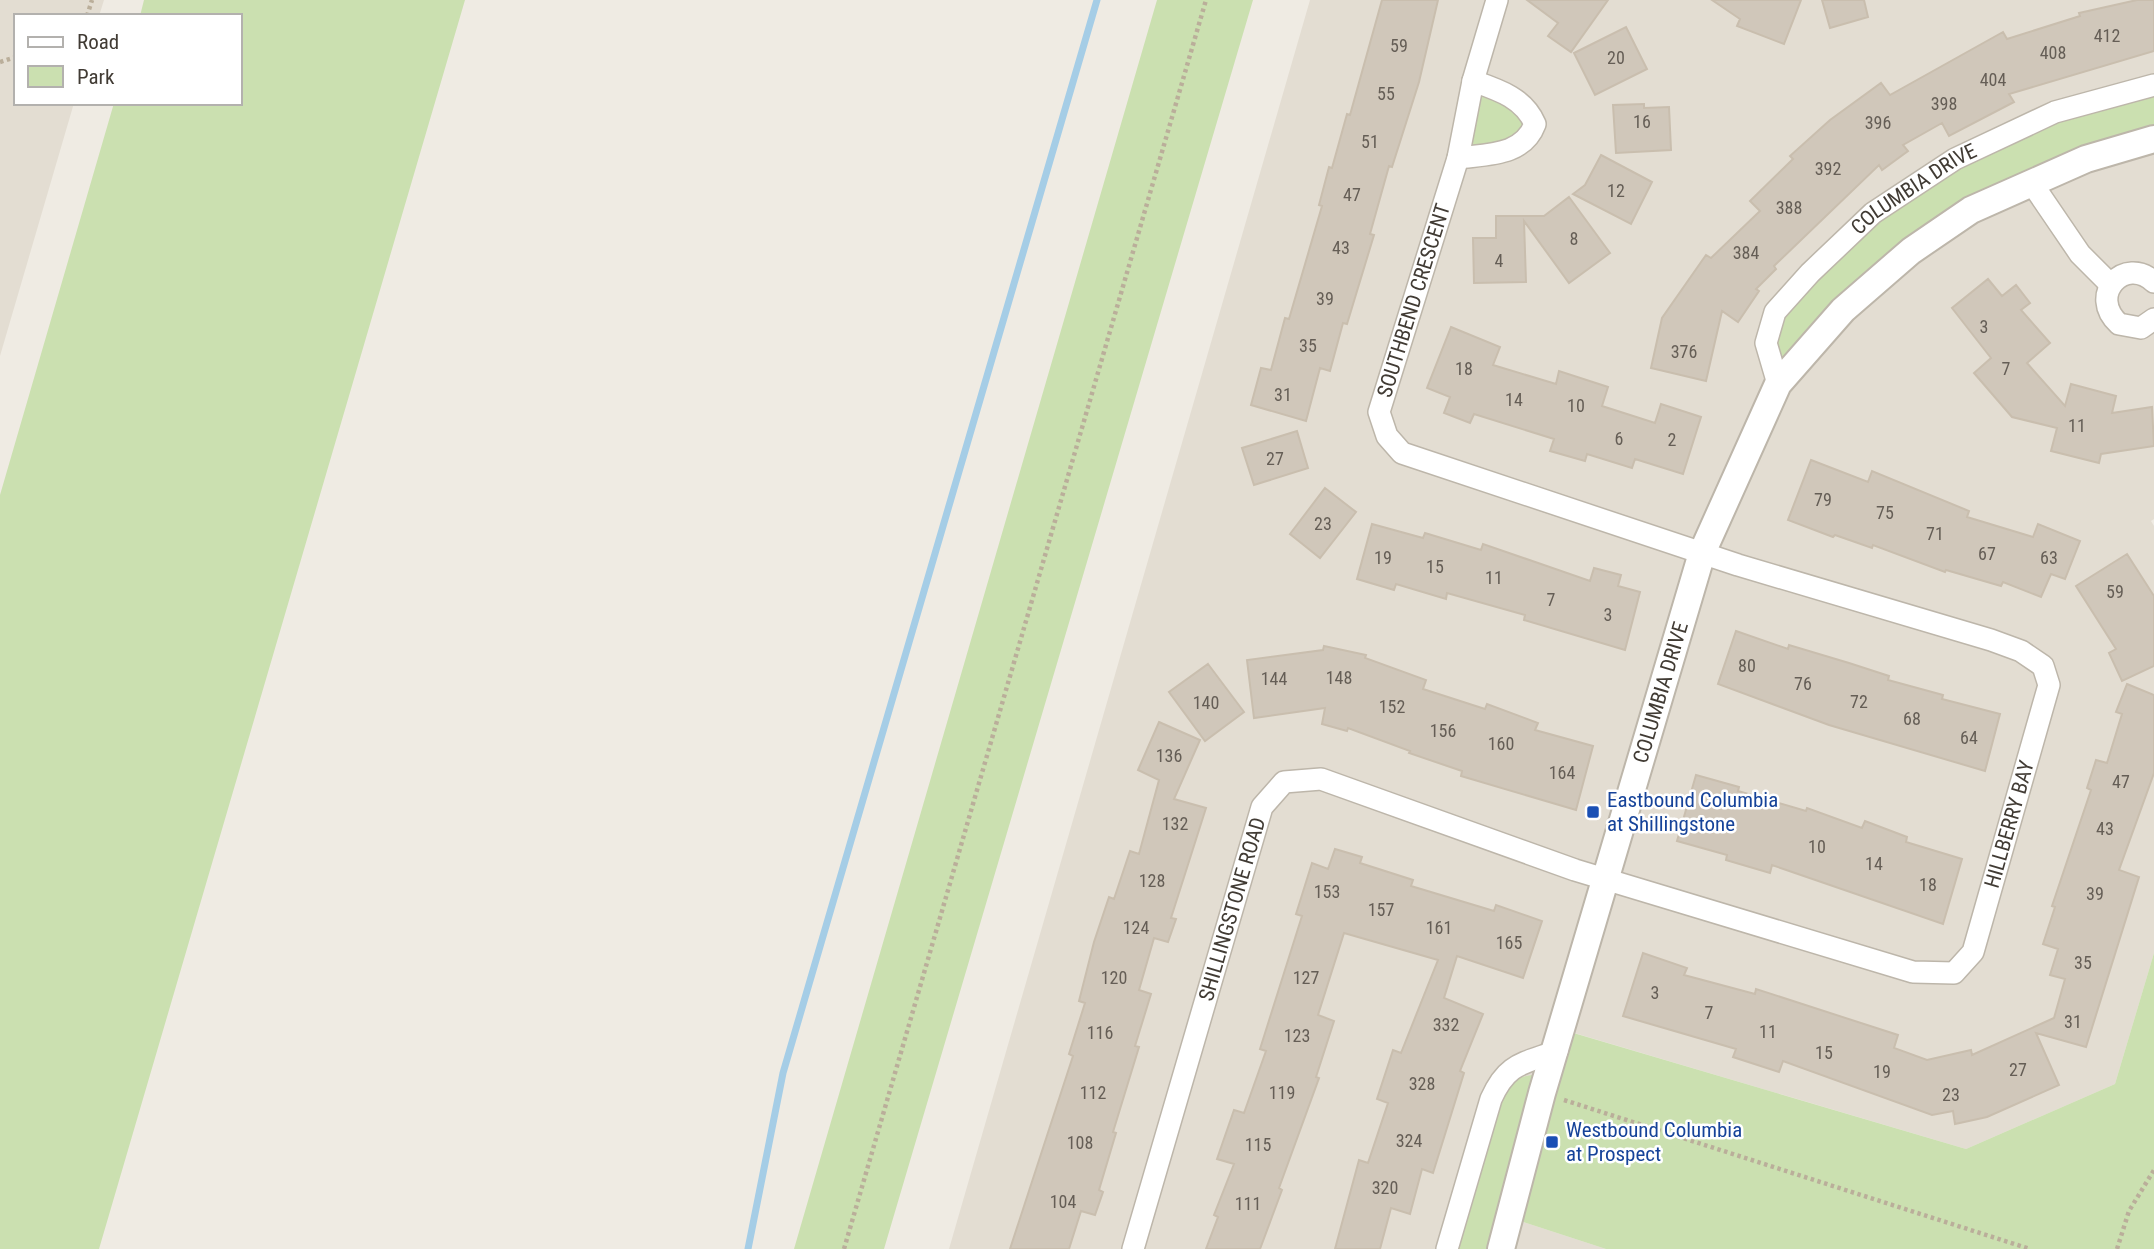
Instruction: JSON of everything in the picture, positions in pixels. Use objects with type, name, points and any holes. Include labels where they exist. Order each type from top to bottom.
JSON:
[{"type":"street","name":"SOUTHBEND CRESCENT","points":[[1497,0],[1473,81],[1458,158],[1379,412],[1387,436],[1402,453],[1702,553]]},
{"type":"street","points":[[1458,158],[1522,146],[1531,137],[1535,124],[1530,112],[1521,103],[1500,90],[1473,81]]},
{"type":"street","name":"COLUMBIA DRIVE","points":[[1779,384],[1766,343],[1775,312],[1810,273],[1873,213],[1955,159],[2055,112],[2154,85]]},
{"type":"street","name":"COLUMBIA DRIVE","points":[[1501,1249],[1542,1093],[1557,1051],[1702,553],[1779,384],[1843,310],[1911,251],[1971,210],[2086,159],[2154,139]]},
{"type":"street","points":[[2031,182],[2080,254],[2111,285]]},
{"type":"street","points":[[2154,282],[2140,273],[2127,274],[2111,285],[2107,294],[2108,309],[2119,324],[2141,328],[2154,319]]},
{"type":"street","name":"HILLBERRY BAY","points":[[1605,880],[1913,972],[1933,975],[1954,973],[1973,952],[1980,929],[2042,719],[2049,685],[2043,666],[2021,651],[1991,640],[1702,553]]},
{"type":"street","name":"SHILLINGSTONE ROAD","points":[[1133,1249],[1262,807],[1284,782],[1321,779],[1605,880]]},
{"type":"street","points":[[1447,1249],[1491,1099],[1501,1076],[1517,1066],[1557,1051]]},
{"type":"path","points":[[844,1249],[1206,0]]},
{"type":"path","points":[[1542,1093],[2030,1249]]},
{"type":"path","points":[[2117,1249],[2129,1211],[2154,1170]]},
{"type":"shaded area","points":[[0,0],[104,0],[100,14],[14,14],[14,105],[73,105],[0,356]]},
{"type":"shaded area","points":[[1310,0],[2154,0],[2154,519],[2151,521],[2154,526],[2154,953],[2115,1084],[1966,1149],[1561,1029],[1505,1216],[1606,1249],[949,1249]]},
{"type":"green space","points":[[144,0],[465,0],[99,1249],[0,1249],[0,495],[113,105],[242,105],[242,14],[140,14]]},
{"type":"green space","points":[[1157,0],[1253,0],[884,1249],[794,1249]]},
{"type":"green space","points":[[1473,81],[1521,103],[1531,137],[1458,158]]},
{"type":"green space","points":[[2154,85],[2154,139],[1971,210],[1778,384],[1775,312],[1810,273],[1955,159]]},
{"type":"green space","points":[[2154,953],[2154,1249],[1606,1249],[1505,1216],[1496,1249],[1437,1249],[1491,1083],[1547,1072],[1560,1029],[1966,1149],[2115,1084]]},
{"type":"building","points":[[1382,0],[1438,0],[1419,82],[1392,167],[1389,166],[1370,234],[1374,235],[1347,324],[1343,323],[1330,371],[1320,368],[1306,421],[1251,405],[1261,368],[1271,370],[1285,318],[1289,319],[1322,206],[1319,205],[1329,167],[1332,168],[1347,114],[1350,115]]},
{"type":"building","points":[[1527,0],[1608,0],[1571,52],[1548,36],[1558,23]]},
{"type":"building","points":[[1712,0],[1801,0],[1784,44],[1737,26],[1740,19]]},
{"type":"building","points":[[1822,0],[1864,0],[1868,17],[1830,28]]},
{"type":"building","points":[[2137,0],[2154,0],[2154,51],[2009,94],[2014,102],[1949,136],[1942,123],[1903,145],[1908,151],[1882,170],[1879,165],[1774,266],[1776,269],[1756,289],[1759,291],[1738,322],[1722,311],[1706,381],[1651,368],[1662,318],[1706,255],[1711,258],[1760,211],[1750,201],[1793,159],[1790,156],[1830,120],[1881,83],[1890,95],[2003,32],[2007,39],[2080,16],[2079,13]]},
{"type":"building","points":[[1626,27],[1647,69],[1595,95],[1574,53]]},
{"type":"building","points":[[1644,104],[1644,108],[1669,107],[1671,150],[1616,153],[1613,105]]},
{"type":"building","points":[[1601,155],[1652,182],[1631,224],[1573,194],[1585,185]]},
{"type":"building","points":[[1569,197],[1610,253],[1569,283],[1524,221],[1526,282],[1474,283],[1473,238],[1496,238],[1496,216],[1544,216]]},
{"type":"building","points":[[1988,279],[2002,296],[2016,285],[2030,303],[2021,310],[2050,343],[2027,363],[2065,406],[2071,384],[2116,396],[2112,413],[2152,407],[2154,446],[2101,454],[2099,463],[2051,451],[2057,428],[2012,417],[1974,373],[1991,358],[1952,308]]},
{"type":"building","points":[[1451,327],[1500,347],[1493,365],[1556,384],[1559,371],[1608,387],[1602,406],[1655,423],[1661,404],[1701,417],[1683,474],[1635,459],[1632,468],[1587,454],[1585,461],[1550,451],[1554,439],[1474,414],[1470,423],[1444,413],[1450,397],[1427,388]]},
{"type":"building","points":[[1297,431],[1308,468],[1254,485],[1242,448]]},
{"type":"building","points":[[1811,460],[1868,482],[1872,471],[1969,511],[1967,517],[2033,537],[2038,524],[2080,541],[2065,579],[2051,574],[2041,597],[2003,582],[2001,586],[1946,570],[1945,572],[1873,545],[1872,548],[1835,535],[1833,537],[1788,520]]},
{"type":"building","points":[[1325,488],[1356,512],[1320,558],[1290,534]]},
{"type":"building","points":[[1372,524],[1423,538],[1425,533],[1481,550],[1483,544],[1590,581],[1594,568],[1621,575],[1618,586],[1640,592],[1625,650],[1524,620],[1525,615],[1447,593],[1446,599],[1396,584],[1394,590],[1357,579]]},
{"type":"building","points":[[2127,554],[2154,596],[2154,666],[2122,681],[2109,653],[2116,649],[2076,586]]},
{"type":"building","points":[[1736,631],[1788,649],[1789,645],[1849,663],[1889,676],[1888,680],[1943,695],[1942,699],[2000,714],[1985,771],[1829,725],[1718,684]]},
{"type":"building","points":[[1324,646],[1366,655],[1365,658],[1426,680],[1423,689],[1485,709],[1487,704],[1538,723],[1535,730],[1593,746],[1576,810],[1461,776],[1462,771],[1409,753],[1410,751],[1348,728],[1347,731],[1322,724],[1325,708],[1254,718],[1247,660],[1323,650]]},
{"type":"building","points":[[1208,664],[1244,712],[1205,741],[1169,692]]},
{"type":"building","points":[[2127,684],[2154,695],[2154,773],[2119,870],[2139,877],[2086,1047],[2036,1033],[2059,1085],[1987,1117],[1955,1124],[1953,1111],[1932,1115],[1783,1061],[1779,1072],[1733,1057],[1736,1049],[1623,1016],[1643,953],[1687,968],[1684,975],[1755,994],[1756,989],[1898,1035],[1894,1048],[1927,1060],[1971,1050],[1972,1055],[2054,1018],[2065,979],[2050,975],[2058,949],[2043,944],[2055,907],[2052,906],[2091,790],[2087,788],[2096,760],[2107,763],[2122,714],[2116,712]]},
{"type":"building","points":[[1159,722],[1200,740],[1174,799],[1206,808],[1171,918],[1176,919],[1168,942],[1154,938],[1139,990],[1151,994],[1135,1046],[1139,1047],[1113,1132],[1116,1133],[1099,1190],[1103,1192],[1095,1215],[1081,1211],[1069,1249],[1010,1249],[1073,1056],[1069,1054],[1085,1003],[1079,1001],[1094,942],[1109,897],[1114,899],[1130,851],[1139,854],[1159,780],[1138,770]]},
{"type":"building","points":[[1696,775],[1739,787],[1738,791],[1806,811],[1807,808],[1862,828],[1865,821],[1907,837],[1906,842],[1962,859],[1943,924],[1772,865],[1770,873],[1726,860],[1727,855],[1677,841]]},
{"type":"building","points":[[1335,849],[1362,857],[1360,863],[1413,880],[1411,886],[1494,911],[1496,905],[1542,921],[1523,978],[1457,956],[1444,998],[1483,1014],[1460,1071],[1464,1073],[1433,1173],[1422,1169],[1410,1214],[1391,1208],[1380,1249],[1335,1249],[1359,1160],[1368,1163],[1388,1103],[1377,1099],[1393,1050],[1401,1053],[1438,960],[1344,933],[1318,1015],[1334,1021],[1316,1077],[1319,1078],[1260,1249],[1206,1249],[1218,1217],[1214,1215],[1234,1164],[1217,1159],[1234,1110],[1244,1113],[1266,1051],[1260,1049],[1302,916],[1296,914],[1312,863],[1328,869]]},
{"type":"waterway","points":[[748,1249],[783,1073],[1097,0]]},
{"type":"place","name":"Eastbound Columbia at Shillingstone","points":[[1593,812]]},
{"type":"place","name":"Westbound Columbia at Prospect","points":[[1552,1142]]}]
